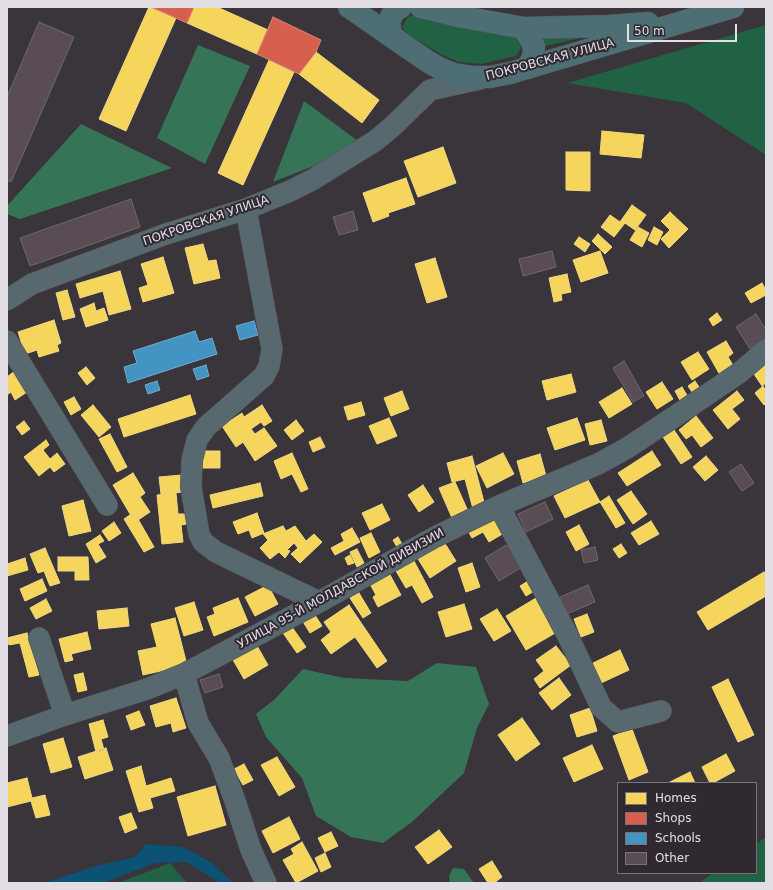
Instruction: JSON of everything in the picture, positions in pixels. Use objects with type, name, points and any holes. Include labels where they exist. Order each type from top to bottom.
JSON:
[{"type":"main road","points":[[349,7],[441,69],[454,74],[473,78],[490,76]]},
{"type":"main road","points":[[391,36],[389,21],[394,10],[401,7]]},
{"type":"main road","name":"ПОКРОВСКАЯ УЛИЦА","points":[[421,7],[463,17],[524,28],[609,26],[693,19]]},
{"type":"main road","name":"ПОКРОВСКАЯ УЛИЦА","points":[[490,76],[528,68],[733,7]]},
{"type":"main road","points":[[524,28],[534,46],[533,58],[528,68]]},
{"type":"street","points":[[427,61],[432,80],[430,90]]},
{"type":"street","name":"ПОКРОВСКАЯ УЛИЦА","points":[[7,300],[32,284],[166,234],[246,209],[290,191],[312,180],[375,141],[393,126],[430,90],[490,76]]},
{"type":"street","points":[[246,209],[272,349],[269,366],[264,376],[206,427],[197,440],[192,460],[191,487],[199,534],[203,542],[216,552],[319,602]]},
{"type":"street","points":[[7,341],[107,506]]},
{"type":"street","name":"УЛИЦА 95-Й МОЛДАВСКОЙ ДИВИЗИИ","points":[[7,736],[147,689],[184,674],[319,602],[435,537],[499,506],[598,464],[627,448],[739,373],[766,350]]},
{"type":"street","points":[[499,506],[568,636],[601,707],[618,722],[660,711]]},
{"type":"street","points":[[39,638],[65,716]]},
{"type":"street","points":[[184,674],[198,723],[219,758],[251,850],[266,883]]},
{"type":"green space","points":[[413,15],[518,38],[521,48],[516,56],[481,64],[459,62],[440,54],[405,32],[402,27],[408,17]]},
{"type":"green space","points":[[766,25],[766,155],[686,103],[567,83]]},
{"type":"green space","points":[[541,37],[581,38],[545,46],[540,41]]},
{"type":"green space","points":[[198,45],[250,66],[205,164],[157,138]]},
{"type":"green space","points":[[304,101],[358,141],[316,165],[273,182]]},
{"type":"green space","points":[[81,124],[172,168],[20,219],[7,214],[7,206]]},
{"type":"green space","points":[[437,663],[476,667],[489,704],[477,728],[464,773],[412,822],[383,843],[351,837],[316,816],[302,778],[266,737],[256,714],[275,699],[303,669],[344,678],[408,681]]},
{"type":"green space","points":[[766,837],[766,883],[699,883],[712,874],[757,874],[757,843]]},
{"type":"green space","points":[[170,863],[187,883],[118,883]]},
{"type":"green space","points":[[453,868],[464,869],[474,883],[450,883],[449,876]]},
{"type":"water","points":[[146,844],[183,847],[212,863],[233,883],[220,883],[187,862],[155,863],[103,883],[44,883],[96,866],[135,857]]},
{"type":"building: Homes","points":[[149,7],[176,18],[126,131],[99,119]]},
{"type":"building: Homes","points":[[194,7],[217,7],[268,30],[257,54],[187,23]]},
{"type":"building: Homes","points":[[316,52],[379,100],[362,123],[299,74]]},
{"type":"building: Homes","points":[[269,60],[294,72],[243,185],[218,173]]},
{"type":"building: Homes","points":[[602,131],[644,135],[641,158],[600,154]]},
{"type":"building: Homes","points":[[443,147],[456,183],[418,197],[404,161]]},
{"type":"building: Homes","points":[[566,152],[590,152],[590,191],[566,190]]},
{"type":"building: Homes","points":[[406,178],[415,204],[388,213],[389,216],[373,222],[363,193]]},
{"type":"building: Homes","points":[[632,205],[646,215],[635,230],[625,223],[614,237],[601,227],[610,215],[620,222]]},
{"type":"building: Homes","points":[[670,212],[688,229],[669,248],[661,239],[670,230],[661,221]]},
{"type":"building: Homes","points":[[638,227],[649,233],[642,247],[630,240]]},
{"type":"building: Homes","points":[[654,227],[663,232],[657,245],[648,240]]},
{"type":"building: Homes","points":[[598,234],[612,247],[605,254],[592,241]]},
{"type":"building: Homes","points":[[579,237],[590,244],[585,252],[574,244]]},
{"type":"building: Homes","points":[[203,244],[208,261],[216,260],[220,278],[194,284],[185,248]]},
{"type":"building: Homes","points":[[600,251],[608,273],[581,282],[573,260]]},
{"type":"building: Homes","points":[[163,257],[174,293],[143,302],[139,288],[148,285],[141,264]]},
{"type":"building: Homes","points":[[435,258],[447,297],[427,303],[415,264]]},
{"type":"building: Homes","points":[[120,271],[131,309],[109,315],[103,291],[80,298],[76,284]]},
{"type":"building: Homes","points":[[567,274],[571,292],[561,294],[562,300],[554,302],[549,278]]},
{"type":"building: Homes","points":[[762,283],[766,290],[766,295],[751,303],[745,293]]},
{"type":"building: Homes","points":[[67,290],[75,317],[63,320],[56,293]]},
{"type":"building: Homes","points":[[94,303],[96,311],[104,308],[108,320],[86,327],[80,309]]},
{"type":"building: Homes","points":[[717,313],[722,320],[713,326],[709,319]]},
{"type":"building: Homes","points":[[54,320],[61,343],[57,345],[59,351],[39,357],[37,350],[25,354],[18,332]]},
{"type":"building: Homes","points":[[726,341],[733,353],[728,357],[734,367],[720,375],[707,352]]},
{"type":"building: Homes","points":[[698,352],[709,369],[692,380],[681,362]]},
{"type":"building: Homes","points":[[766,361],[766,383],[762,386],[752,371]]},
{"type":"building: Homes","points":[[86,367],[95,378],[87,385],[78,373]]},
{"type":"building: Homes","points":[[16,370],[30,390],[15,400],[11,392],[7,395],[7,377]]},
{"type":"building: Homes","points":[[571,374],[576,392],[547,400],[542,381]]},
{"type":"building: Homes","points":[[695,381],[701,390],[694,395],[688,386]]},
{"type":"building: Homes","points":[[662,382],[673,399],[657,409],[646,392]]},
{"type":"building: Homes","points":[[763,386],[766,391],[766,403],[764,405],[755,393]]},
{"type":"building: Homes","points":[[682,387],[690,400],[682,404],[675,391]]},
{"type":"building: Homes","points":[[622,388],[632,404],[609,418],[599,402]]},
{"type":"building: Homes","points":[[402,391],[409,409],[391,416],[384,398]]},
{"type":"building: Homes","points":[[737,391],[744,400],[732,409],[740,419],[728,429],[713,410]]},
{"type":"building: Homes","points":[[190,395],[196,414],[124,437],[118,419]]},
{"type":"building: Homes","points":[[74,397],[81,409],[71,415],[64,402]]},
{"type":"building: Homes","points":[[361,402],[365,415],[348,420],[344,407]]},
{"type":"building: Homes","points":[[93,405],[111,427],[99,437],[81,415]]},
{"type":"building: Homes","points":[[262,405],[272,421],[264,426],[261,422],[251,429],[255,434],[236,447],[222,426],[242,413],[244,417]]},
{"type":"building: Homes","points":[[696,416],[713,438],[701,447],[692,435],[686,439],[679,430]]},
{"type":"building: Homes","points":[[389,418],[397,436],[377,444],[369,426]]},
{"type":"building: Homes","points":[[577,418],[585,440],[555,450],[547,428]]},
{"type":"building: Homes","points":[[296,420],[304,431],[292,440],[284,430]]},
{"type":"building: Homes","points":[[601,420],[607,441],[590,445],[585,424]]},
{"type":"building: Homes","points":[[24,421],[30,429],[22,435],[16,427]]},
{"type":"building: Homes","points":[[264,428],[277,446],[255,461],[243,442]]},
{"type":"building: Homes","points":[[674,430],[692,457],[681,464],[663,437]]},
{"type":"building: Homes","points":[[110,434],[127,467],[117,472],[99,439]]},
{"type":"building: Homes","points":[[320,437],[325,447],[313,452],[309,442]]},
{"type":"building: Homes","points":[[46,440],[49,445],[43,450],[50,459],[57,453],[65,464],[54,472],[50,467],[39,476],[24,457]]},
{"type":"building: Homes","points":[[199,451],[220,451],[220,468],[199,468]]},
{"type":"building: Homes","points":[[652,451],[661,465],[627,486],[618,473]]},
{"type":"building: Homes","points":[[292,453],[308,489],[301,492],[292,474],[281,479],[274,461]]},
{"type":"building: Homes","points":[[503,453],[514,474],[487,488],[476,466]]},
{"type":"building: Homes","points":[[540,454],[546,476],[523,483],[517,461]]},
{"type":"building: Homes","points":[[472,456],[485,506],[473,509],[465,479],[452,482],[447,463]]},
{"type":"building: Homes","points":[[706,456],[718,470],[705,481],[693,467]]},
{"type":"building: Homes","points":[[133,473],[145,493],[140,497],[150,512],[138,520],[134,512],[130,514],[113,485]]},
{"type":"building: Homes","points":[[182,475],[184,492],[161,494],[159,477]]},
{"type":"building: Homes","points":[[588,480],[600,502],[565,518],[554,496]]},
{"type":"building: Homes","points":[[455,482],[468,511],[452,518],[439,488]]},
{"type":"building: Homes","points":[[260,483],[263,496],[213,508],[210,495]]},
{"type":"building: Homes","points":[[423,485],[434,502],[419,512],[408,495]]},
{"type":"building: Homes","points":[[631,491],[647,514],[633,524],[617,500]]},
{"type":"building: Homes","points":[[176,493],[178,514],[186,514],[187,524],[181,525],[183,542],[162,544],[157,495]]},
{"type":"building: Homes","points":[[609,496],[625,523],[616,528],[600,502]]},
{"type":"building: Homes","points":[[83,500],[91,531],[69,536],[62,506]]},
{"type":"building: Homes","points":[[382,504],[390,520],[370,530],[362,513]]},
{"type":"building: Homes","points":[[134,512],[154,547],[144,552],[124,519]]},
{"type":"building: Homes","points":[[257,513],[264,533],[252,538],[249,530],[238,534],[233,522]]},
{"type":"building: Homes","points":[[493,514],[504,533],[489,542],[483,532],[472,538],[467,529]]},
{"type":"building: Homes","points":[[651,521],[659,534],[639,545],[631,533]]},
{"type":"building: Homes","points":[[114,522],[121,533],[109,541],[102,531]]},
{"type":"building: Homes","points":[[579,525],[589,544],[576,551],[566,532]]},
{"type":"building: Homes","points":[[283,526],[286,531],[295,526],[306,541],[314,534],[322,542],[300,563],[291,554],[298,548],[294,543],[287,550],[290,551],[285,558],[279,552],[270,559],[260,548],[268,540],[263,534]]},
{"type":"building: Homes","points":[[352,528],[360,542],[335,555],[331,548],[344,541],[341,534]]},
{"type":"building: Homes","points":[[371,533],[380,552],[369,558],[360,538]]},
{"type":"building: Homes","points":[[100,535],[104,541],[98,544],[106,557],[96,563],[86,544]]},
{"type":"building: Homes","points":[[398,537],[402,544],[397,547],[393,540]]},
{"type":"building: Homes","points":[[444,542],[456,561],[430,578],[418,559]]},
{"type":"building: Homes","points":[[621,544],[627,553],[619,558],[613,549]]},
{"type":"building: Homes","points":[[45,548],[60,583],[50,586],[44,571],[38,573],[30,554]]},
{"type":"building: Homes","points":[[357,549],[364,563],[357,567],[350,552]]},
{"type":"building: Homes","points":[[350,555],[354,563],[348,565],[345,558]]},
{"type":"building: Homes","points":[[58,557],[88,557],[89,580],[75,580],[75,571],[58,571]]},
{"type":"building: Homes","points":[[25,558],[28,570],[7,576],[7,564]]},
{"type":"building: Homes","points":[[414,561],[433,597],[422,603],[412,585],[406,588],[396,571]]},
{"type":"building: Homes","points":[[472,563],[480,587],[466,592],[458,568]]},
{"type":"building: Homes","points":[[764,572],[766,574],[766,596],[708,630],[697,612]]},
{"type":"building: Homes","points":[[389,573],[401,595],[378,607],[373,597],[376,595],[370,584]]},
{"type":"building: Homes","points":[[533,578],[539,588],[526,596],[520,586]]},
{"type":"building: Homes","points":[[42,579],[47,591],[25,601],[20,589]]},
{"type":"building: Homes","points":[[268,585],[278,604],[255,616],[245,597]]},
{"type":"building: Homes","points":[[359,593],[371,613],[363,618],[350,598]]},
{"type":"building: Homes","points":[[238,598],[248,622],[214,636],[207,617],[215,614],[213,608]]},
{"type":"building: Homes","points":[[536,598],[557,632],[526,650],[506,616]]},
{"type":"building: Homes","points":[[46,599],[52,611],[36,619],[30,608]]},
{"type":"building: Homes","points":[[194,602],[203,630],[184,636],[175,608]]},
{"type":"building: Homes","points":[[464,604],[472,629],[446,637],[438,612]]},
{"type":"building: Homes","points":[[349,605],[387,661],[377,668],[355,637],[331,654],[321,640],[331,632],[324,622]]},
{"type":"building: Homes","points":[[127,608],[129,626],[99,629],[97,611]]},
{"type":"building: Homes","points":[[497,609],[511,631],[494,641],[480,619]]},
{"type":"building: Homes","points":[[313,612],[322,626],[310,633],[302,620]]},
{"type":"building: Homes","points":[[587,614],[594,632],[581,637],[574,619]]},
{"type":"building: Homes","points":[[175,618],[187,665],[143,675],[138,651],[157,647],[151,624]]},
{"type":"building: Homes","points":[[292,627],[306,647],[297,653],[283,633]]},
{"type":"building: Homes","points":[[87,632],[91,649],[71,654],[73,660],[65,662],[59,639]]},
{"type":"building: Homes","points":[[27,633],[39,675],[29,677],[20,643],[9,645],[7,638]]},
{"type":"building: Homes","points":[[256,644],[268,665],[244,679],[232,658]]},
{"type":"building: Homes","points":[[556,646],[571,665],[540,688],[534,679],[544,671],[536,660]]},
{"type":"building: Homes","points":[[620,650],[629,670],[601,683],[591,664]]},
{"type":"building: Homes","points":[[83,673],[87,690],[78,692],[74,675]]},
{"type":"building: Homes","points":[[559,678],[571,695],[552,710],[539,693]]},
{"type":"building: Homes","points":[[728,679],[754,735],[738,742],[712,687]]},
{"type":"building: Homes","points":[[176,698],[186,728],[173,732],[171,723],[156,727],[150,706]]},
{"type":"building: Homes","points":[[590,708],[597,731],[577,737],[570,715]]},
{"type":"building: Homes","points":[[139,711],[145,725],[131,730],[126,716]]},
{"type":"building: Homes","points":[[522,718],[540,744],[516,761],[498,735]]},
{"type":"building: Homes","points":[[103,720],[108,737],[101,739],[104,750],[96,752],[89,724]]},
{"type":"building: Homes","points":[[632,729],[648,772],[629,780],[613,736]]},
{"type":"building: Homes","points":[[63,738],[72,767],[51,773],[43,744]]},
{"type":"building: Homes","points":[[592,745],[603,769],[574,782],[563,758]]},
{"type":"building: Homes","points":[[106,748],[113,770],[85,779],[78,757]]},
{"type":"building: Homes","points":[[726,754],[735,771],[715,782],[710,782],[702,767]]},
{"type":"building: Homes","points":[[277,757],[295,787],[279,796],[261,765]]},
{"type":"building: Homes","points":[[244,764],[253,780],[243,785],[234,769]]},
{"type":"building: Homes","points":[[141,766],[146,786],[171,778],[175,791],[150,798],[153,808],[139,812],[126,771]]},
{"type":"building: Homes","points":[[690,772],[695,782],[670,782]]},
{"type":"building: Homes","points":[[27,778],[32,798],[45,795],[50,815],[36,818],[31,801],[7,807],[7,783]]},
{"type":"building: Homes","points":[[215,786],[226,825],[188,836],[177,797]]},
{"type":"building: Homes","points":[[131,813],[137,828],[125,833],[119,817]]},
{"type":"building: Homes","points":[[289,817],[300,839],[273,853],[262,831]]},
{"type":"building: Homes","points":[[439,830],[452,847],[428,864],[415,847]]},
{"type":"building: Homes","points":[[331,832],[338,846],[325,852],[318,838]]},
{"type":"building: Homes","points":[[302,842],[318,871],[296,883],[283,860],[294,854],[291,849]]},
{"type":"building: Homes","points":[[325,853],[331,867],[321,872],[315,858]]},
{"type":"building: Homes","points":[[492,861],[502,877],[494,883],[488,883],[479,869]]},
{"type":"building: Shops","points":[[151,7],[194,7],[187,23]]},
{"type":"building: Shops","points":[[273,17],[321,40],[316,52],[299,74],[257,54]]},
{"type":"building: Schools","points":[[254,321],[258,335],[240,340],[236,326]]},
{"type":"building: Schools","points":[[195,331],[199,342],[212,338],[217,354],[128,383],[124,367],[137,363],[133,351]]},
{"type":"building: Schools","points":[[206,365],[209,376],[197,380],[193,369]]},
{"type":"building: Schools","points":[[157,381],[160,390],[148,394],[145,385]]},
{"type":"building: Other","points":[[39,22],[74,37],[11,182],[7,180],[7,97]]},
{"type":"building: Other","points":[[131,199],[140,227],[30,266],[20,238]]},
{"type":"building: Other","points":[[353,211],[358,230],[339,235],[333,217]]},
{"type":"building: Other","points":[[552,251],[556,267],[523,276],[519,259]]},
{"type":"building: Other","points":[[756,314],[766,330],[766,338],[750,349],[736,327]]},
{"type":"building: Other","points":[[624,361],[644,396],[633,402],[613,368]]},
{"type":"building: Other","points":[[741,464],[754,483],[742,491],[729,472]]},
{"type":"building: Other","points":[[545,502],[553,519],[526,532],[518,514]]},
{"type":"building: Other","points":[[508,544],[522,567],[499,581],[485,558]]},
{"type":"building: Other","points":[[595,547],[598,560],[584,563],[581,550]]},
{"type":"building: Other","points":[[588,585],[595,602],[567,614],[560,597]]},
{"type":"building: Other","points":[[219,674],[223,687],[205,693],[200,680]]}]
